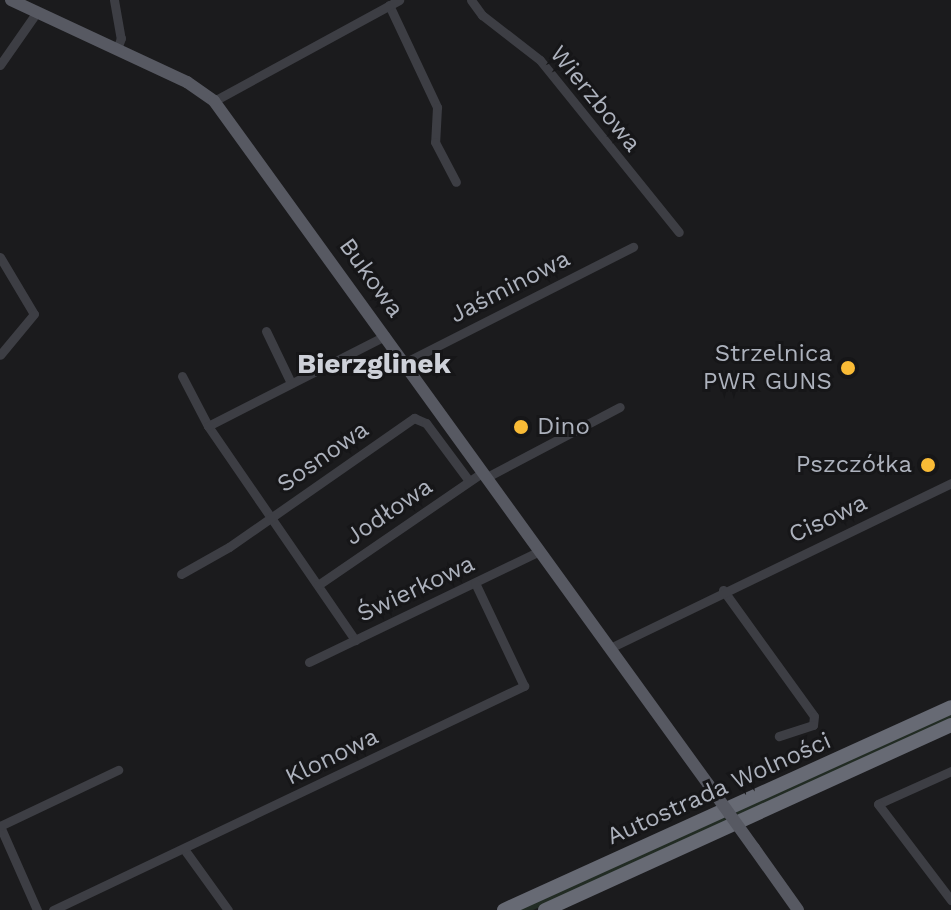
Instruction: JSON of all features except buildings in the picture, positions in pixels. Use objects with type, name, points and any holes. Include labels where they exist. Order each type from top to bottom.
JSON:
[{"type":"highway","name":"Autostrada Wolności","points":[[504,910],[951,707]]},
{"type":"highway","name":"Autostrada Wolności","points":[[545,910],[951,725]]},
{"type":"main road","name":"Bukowa","points":[[11,0],[117,49],[214,101],[798,910]]},
{"type":"street","points":[[114,0],[121,38],[117,49]]},
{"type":"street","name":"Wierzbowa","points":[[471,0],[482,15],[540,60],[679,232]]},
{"type":"street","points":[[214,101],[394,3],[437,107],[435,142],[456,182]]},
{"type":"street","points":[[0,65],[37,12]]},
{"type":"street","name":"Jaśminowa","points":[[404,363],[633,247]]},
{"type":"street","points":[[0,257],[34,314],[0,355]]},
{"type":"street","points":[[266,331],[291,383]]},
{"type":"street","points":[[208,426],[385,336]]},
{"type":"street","points":[[182,376],[208,426],[355,640]]},
{"type":"street","name":"Jodłowa","points":[[318,585],[469,481],[620,407]]},
{"type":"street","name":"Sosnowa","points":[[181,574],[271,518],[414,418],[426,423],[469,481]]},
{"type":"street","name":"Cisowa","points":[[610,648],[723,590],[951,483]]},
{"type":"street","name":"Świerkowa","points":[[309,662],[540,551]]},
{"type":"street","name":"Klonowa","points":[[53,910],[524,686],[475,583]]},
{"type":"street","points":[[723,590],[814,716],[813,725],[779,736]]},
{"type":"street","points":[[37,910],[0,826],[118,770]]},
{"type":"street","points":[[951,771],[878,804],[951,900]]},
{"type":"street","points":[[184,849],[228,910]]},
{"type":"shaded area","points":[[951,712],[951,720],[739,816],[735,811]]},
{"type":"shaded area","points":[[723,816],[728,822],[533,910],[516,910]]},
{"type":"place","name":"Strzelnica PWR GUNS","points":[[848,368]]},
{"type":"place","name":"Dino","points":[[521,427]]},
{"type":"place","name":"Pszczółka","points":[[928,465]]},
{"type":"district","name":"Bierzglinek","points":[[374,364]]}]
